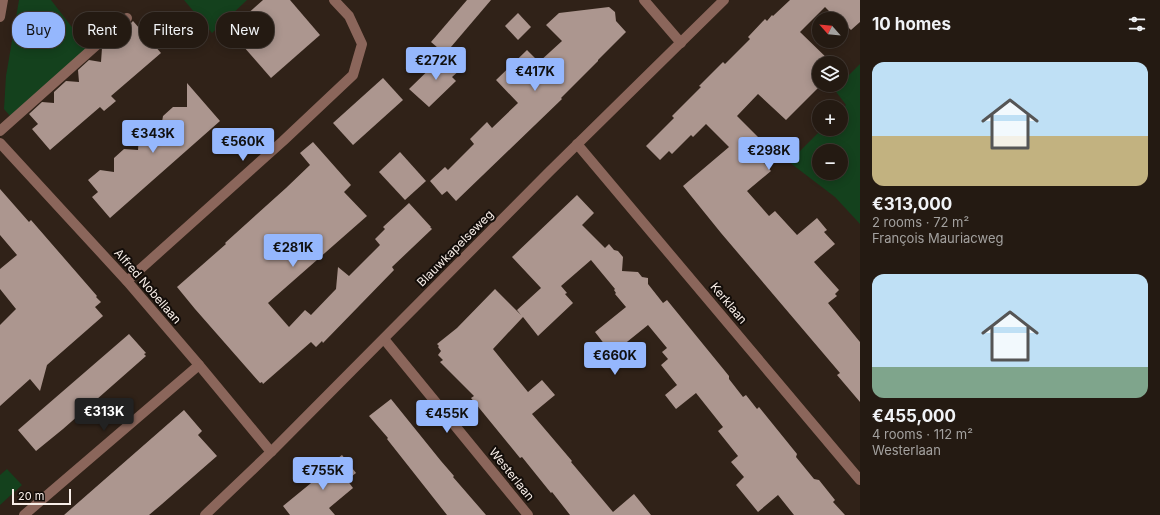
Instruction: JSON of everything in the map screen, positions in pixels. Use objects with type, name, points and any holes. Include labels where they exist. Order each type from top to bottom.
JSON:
[{"type":"street","points":[[0,17],[3,0]]},
{"type":"street","points":[[127,281],[288,136],[353,75],[362,44],[349,16],[334,0]]},
{"type":"street","points":[[644,0],[681,42]]},
{"type":"street","name":"Blauwkapelseweg","points":[[209,514],[577,144],[724,0]]},
{"type":"street","points":[[0,131],[93,48]]},
{"type":"street","name":"Alfred Nobellaan","points":[[0,143],[127,281],[271,452]]},
{"type":"street","name":"Kerklaan","points":[[577,144],[860,480]]},
{"type":"street","name":"Westerlaan","points":[[384,339],[528,515]]},
{"type":"street","points":[[24,515],[199,365]]},
{"type":"green space","points":[[19,0],[51,0],[60,12],[17,12]]},
{"type":"green space","points":[[184,0],[247,0],[234,12],[216,12],[216,29],[212,33],[208,28],[208,12],[194,12]]},
{"type":"green space","points":[[65,18],[73,29],[73,48],[88,48],[10,116],[4,109],[6,76],[12,41],[12,48],[65,48]]},
{"type":"green space","points":[[860,64],[860,224],[835,197],[813,180],[848,180],[848,144],[812,144],[812,180],[789,162],[815,136],[848,136],[848,100],[842,100],[836,92],[848,92],[848,76]]},
{"type":"green space","points":[[7,469],[22,485],[0,505],[0,475]]},
{"type":"building","points":[[263,0],[290,0],[320,35],[271,78],[245,48],[274,48],[274,12],[249,12]]},
{"type":"building","points":[[467,0],[491,0],[445,54],[431,42]]},
{"type":"building","points":[[790,0],[860,0],[860,22],[851,30],[848,27],[848,12],[830,12],[825,7],[820,12],[812,12],[812,20],[800,32],[812,44],[812,48],[817,48],[825,56],[812,56],[812,92],[814,92],[786,120],[758,94],[737,116],[769,148],[759,158],[771,171],[747,191],[769,216],[775,211],[797,235],[817,218],[827,230],[824,232],[835,244],[814,262],[839,290],[835,294],[837,296],[828,303],[860,342],[860,402],[837,375],[840,373],[683,186],[729,147],[706,124],[693,137],[691,135],[672,154],[669,151],[660,160],[646,146],[674,118],[672,116],[701,87],[699,86],[723,62],[725,64],[750,39],[748,37],[765,19],[767,21],[772,15],[773,16]]},
{"type":"building","points":[[609,7],[615,12],[616,21],[626,32],[561,98],[562,99],[456,201],[447,191],[442,195],[430,181],[445,167],[448,170],[474,144],[470,139],[487,122],[492,128],[518,103],[496,80],[527,50],[539,62],[562,41],[546,25],[559,13]]},
{"type":"building","points":[[518,13],[531,27],[518,40],[505,26]]},
{"type":"building","points":[[133,21],[139,28],[139,48],[157,48],[161,53],[111,96],[116,101],[104,111],[100,107],[50,150],[32,129],[38,124],[29,114],[42,102],[54,103],[54,92],[66,81],[79,82],[78,70],[89,60],[101,62],[102,48],[131,48],[131,23]]},
{"type":"building","points":[[445,54],[460,70],[452,77],[456,81],[429,107],[409,89]]},
{"type":"building","points":[[383,78],[403,100],[353,145],[333,123]]},
{"type":"building","points":[[187,83],[220,121],[110,218],[92,197],[98,192],[88,180],[100,170],[114,172],[114,158],[124,149],[138,150],[139,136],[149,128],[161,128],[163,116],[173,107],[187,107]]},
{"type":"building","points":[[313,142],[351,185],[344,192],[367,216],[268,303],[289,327],[305,310],[311,315],[336,289],[338,267],[349,276],[380,245],[375,239],[385,229],[383,227],[409,203],[432,229],[392,267],[394,270],[323,343],[322,341],[316,347],[311,342],[263,384],[262,382],[260,383],[177,287],[226,244],[225,243],[310,165],[300,153]]},
{"type":"building","points":[[400,152],[426,181],[405,200],[379,172]]},
{"type":"building","points":[[0,189],[29,222],[31,220],[97,296],[96,297],[101,302],[95,307],[103,316],[47,365],[40,391],[30,379],[0,406],[0,325],[16,309],[0,289],[0,269],[17,255],[0,235]]},
{"type":"building","points":[[577,195],[594,213],[582,225],[605,248],[609,244],[614,250],[618,251],[623,257],[622,271],[638,272],[642,277],[648,278],[648,284],[663,303],[667,300],[729,376],[729,379],[743,397],[746,395],[757,409],[759,407],[797,454],[796,457],[814,479],[819,480],[835,500],[833,502],[845,515],[794,515],[778,495],[758,512],[736,485],[744,477],[731,462],[738,456],[718,431],[723,427],[696,393],[676,409],[665,395],[677,385],[661,365],[668,359],[662,352],[667,348],[648,325],[612,354],[595,332],[626,307],[615,294],[615,289],[591,260],[561,286],[567,293],[565,294],[573,303],[538,336],[523,317],[493,349],[528,392],[542,380],[555,395],[532,414],[613,512],[634,494],[651,515],[570,515],[522,457],[520,458],[471,398],[474,396],[440,362],[443,360],[438,355],[441,351],[437,344],[457,328],[495,289],[521,315],[517,310],[541,288],[512,257]]},
{"type":"building","points":[[129,334],[146,353],[144,354],[146,356],[36,451],[18,430]]},
{"type":"building","points":[[391,399],[454,476],[453,477],[486,515],[447,515],[387,439],[388,438],[369,416]]},
{"type":"building","points":[[184,410],[202,431],[198,435],[217,456],[149,515],[64,515]]},
{"type":"building","points":[[342,455],[356,473],[347,480],[353,488],[329,508],[335,515],[290,515],[283,506],[316,479],[314,477]]}]
